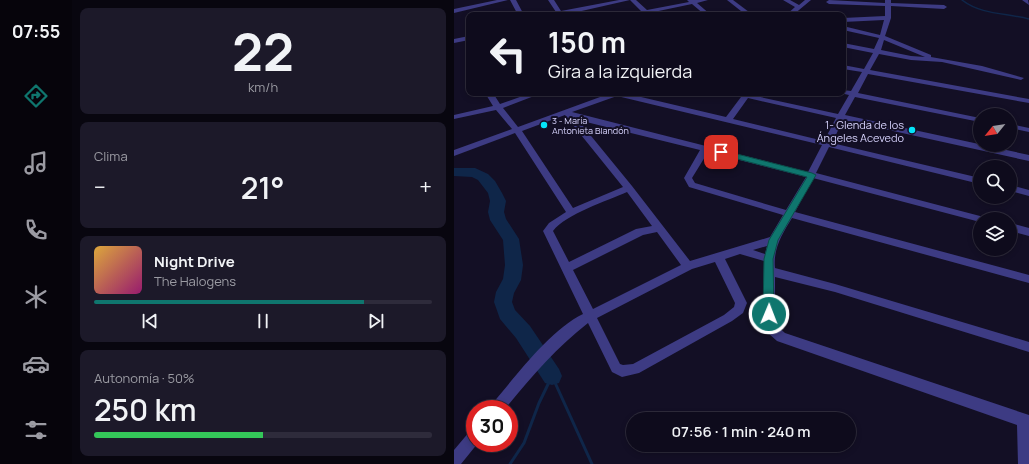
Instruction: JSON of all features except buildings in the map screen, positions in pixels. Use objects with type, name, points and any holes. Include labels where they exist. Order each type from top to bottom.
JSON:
[{"type":"street","points":[[454,10],[505,0]]},
{"type":"street","points":[[513,0],[519,12]]},
{"type":"street","points":[[551,0],[560,12]]},
{"type":"street","points":[[593,0],[598,5]]},
{"type":"street","points":[[569,12],[627,0]]},
{"type":"street","points":[[634,0],[645,12]]},
{"type":"street","points":[[654,12],[692,1],[705,0]]},
{"type":"street","points":[[730,0],[746,12]]},
{"type":"street","points":[[786,0],[799,7]]},
{"type":"street","points":[[793,12],[808,0]]},
{"type":"street","points":[[1025,0],[1029,3]]},
{"type":"street","points":[[692,1],[705,12]]},
{"type":"street","points":[[829,2],[888,3],[944,8]]},
{"type":"street","points":[[888,3],[888,18],[877,51],[852,94],[812,175],[774,240],[769,265],[769,314],[772,329],[781,337],[1026,422],[1025,464]]},
{"type":"street","points":[[846,20],[888,18]]},
{"type":"street","points":[[846,29],[882,37],[904,47],[942,60],[1021,78]]},
{"type":"street","points":[[454,41],[466,39]]},
{"type":"street","points":[[846,46],[911,58],[942,60]]},
{"type":"street","points":[[846,68],[1029,101]]},
{"type":"street","points":[[846,93],[973,119]]},
{"type":"street","points":[[491,96],[517,130],[570,213]]},
{"type":"street","points":[[454,117],[498,107],[529,96]]},
{"type":"street","points":[[454,153],[568,113],[609,96]]},
{"type":"street","points":[[628,96],[973,179]]},
{"type":"street","points":[[728,120],[745,96]]},
{"type":"street","points":[[754,96],[840,118],[1029,158]]},
{"type":"street","points":[[568,113],[812,175],[973,218]]},
{"type":"street","points":[[568,113],[629,188],[688,266]]},
{"type":"street","points":[[1017,127],[1029,130]]},
{"type":"street","points":[[706,148],[688,178],[688,182],[692,185],[790,214],[1029,279]]},
{"type":"street","points":[[629,188],[570,213],[552,224],[548,230],[616,368],[622,371],[635,369],[740,310],[741,303],[718,256]]},
{"type":"street","points":[[1017,190],[1029,193]]},
{"type":"street","points":[[640,232],[651,218]]},
{"type":"street","points":[[567,268],[640,232],[658,228]]},
{"type":"street","points":[[1017,229],[1029,232]]},
{"type":"street","points":[[504,400],[532,366],[563,335],[590,315],[688,266],[718,256],[742,251],[774,240]]},
{"type":"street","points":[[742,251],[769,265],[835,288],[1029,347]]},
{"type":"street","points":[[455,460],[466,447]]},
{"type":"waterway","points":[[962,0],[969,5],[986,11],[1029,19]]},
{"type":"waterway","points":[[454,172],[475,173],[483,177],[490,184],[495,193],[498,201],[496,212],[498,220],[511,239],[514,265],[512,280],[505,292],[503,302],[507,314],[523,332],[552,376]]},
{"type":"waterway","points":[[510,464],[524,443],[539,403],[552,376],[592,464]]},
{"type":"place","name":"3 - María Antonieta Blandón","points":[[544,125]]},
{"type":"place","name":"1- Glenda de los Ángeles Acevedo","points":[[912,130]]},
{"type":"route","points":[[721,152],[812,175],[774,240],[769,259],[769,314]]}]
